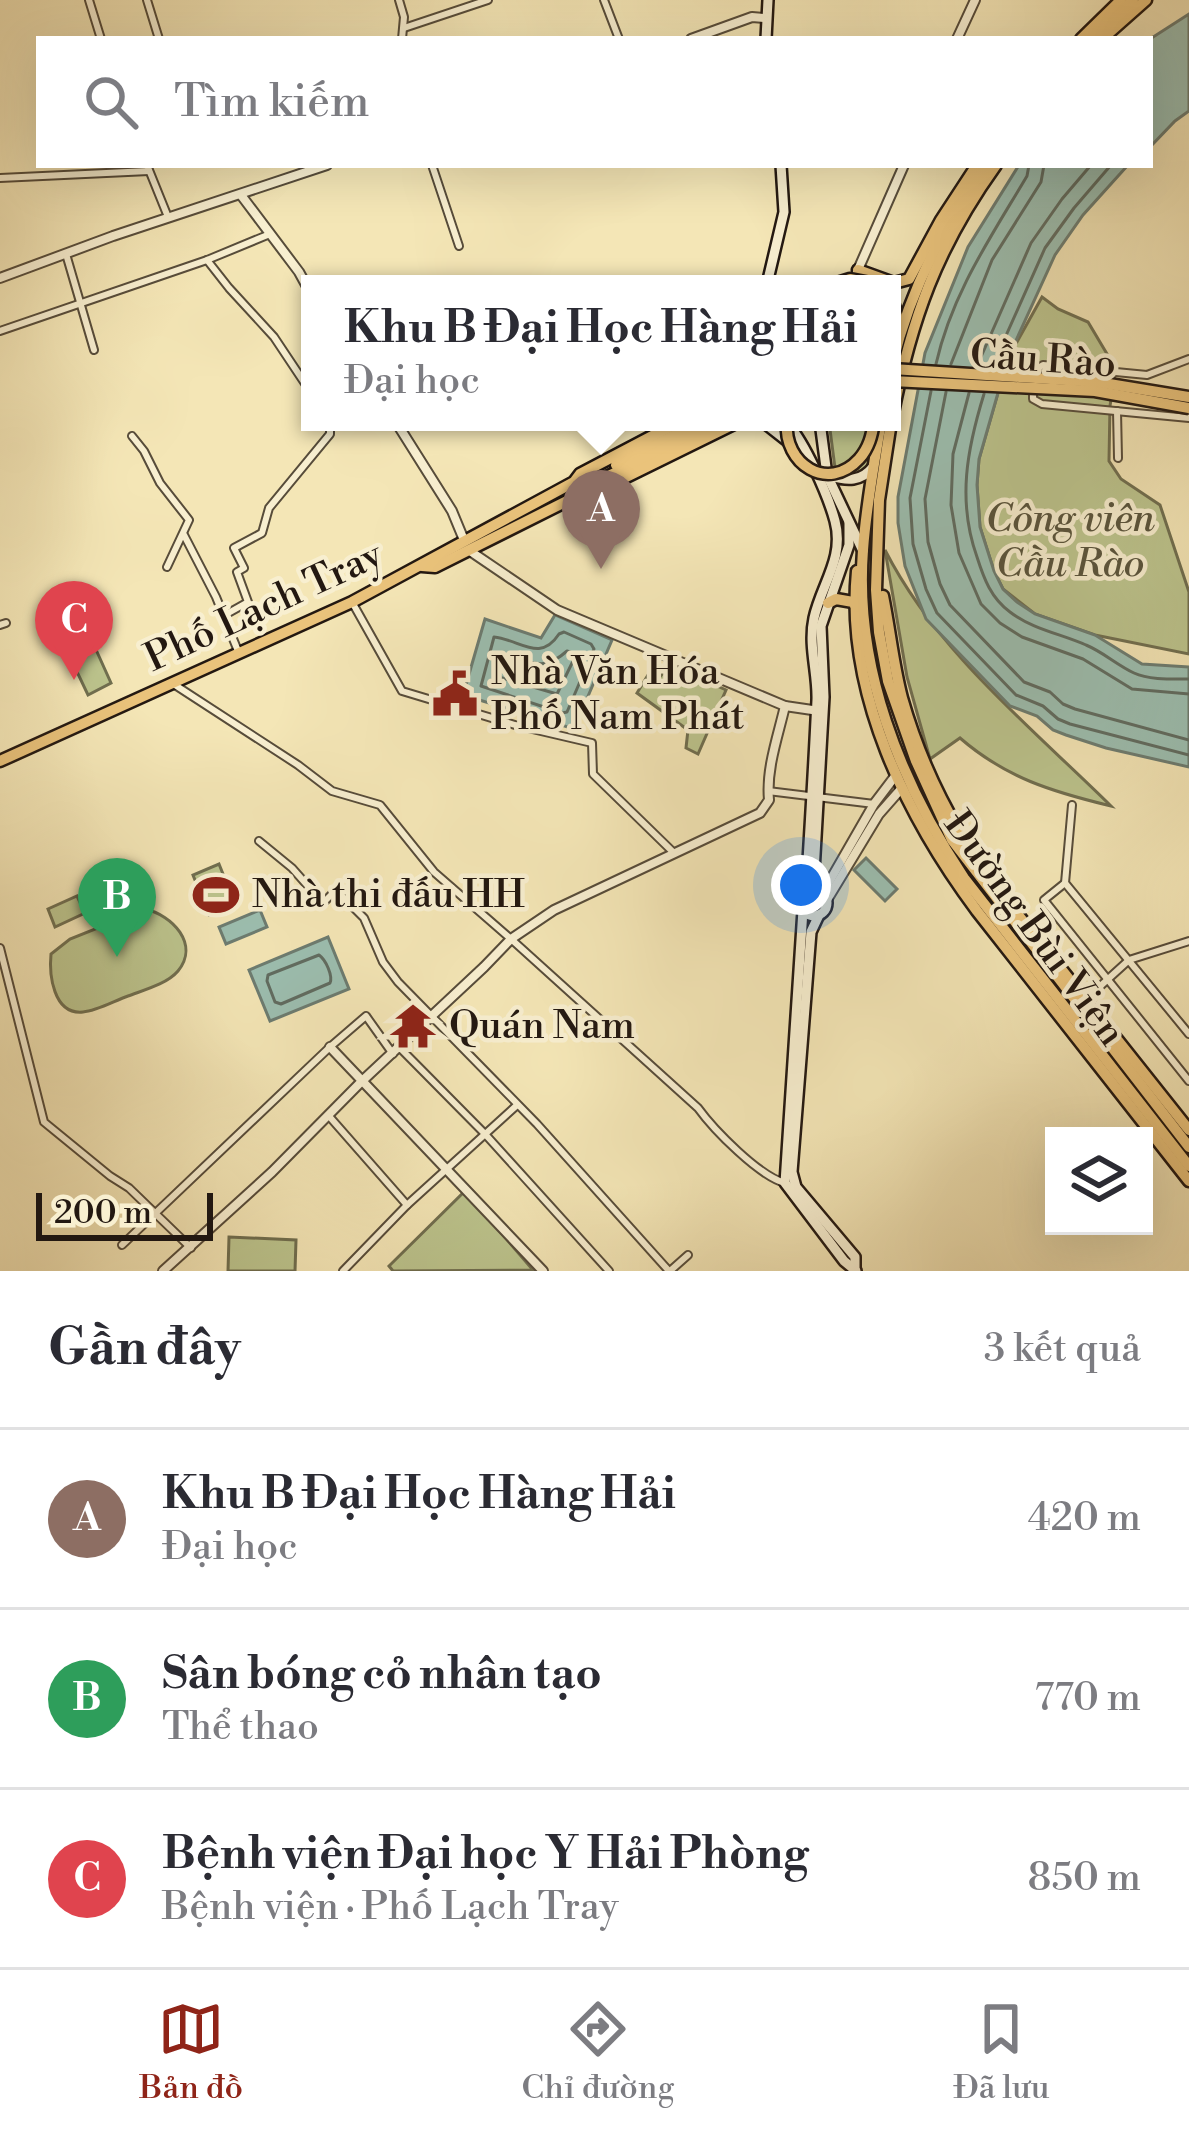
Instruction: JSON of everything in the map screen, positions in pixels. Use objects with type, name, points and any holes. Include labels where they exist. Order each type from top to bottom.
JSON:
[{"type":"main road","points":[[766,36],[768,0]]},
{"type":"main road","points":[[1084,36],[1121,0]]},
{"type":"main road","points":[[1094,36],[1133,0]]},
{"type":"main road","points":[[1105,36],[1146,0]]},
{"type":"main road","points":[[769,275],[784,212],[782,168]]},
{"type":"main road","points":[[901,282],[913,274],[975,168]]},
{"type":"main road","points":[[901,335],[913,293],[945,222],[985,168]]},
{"type":"main road","name":"Đường Bùi Viện","points":[[901,384],[923,297],[956,226],[994,168]]},
{"type":"main road","points":[[858,270],[872,275]]},
{"type":"main road","name":"Cầu Rào","points":[[901,368],[1111,384],[1189,397]]},
{"type":"main road","name":"Cầu Rào","points":[[901,381],[1095,391],[1189,408]]},
{"type":"main road","name":"Phố Lạch Tray","points":[[577,488],[580,474],[662,431]]},
{"type":"main road","points":[[577,488],[684,431]]},
{"type":"main road","points":[[602,476],[699,431]]},
{"type":"main road","name":"Phố Lạch Tray","points":[[0,761],[422,566],[435,567],[466,545],[577,488],[612,484],[719,431]]},
{"type":"main road","points":[[774,431],[809,459]]},
{"type":"main road","points":[[786,431],[796,459],[812,470],[830,473],[862,456],[874,431]]},
{"type":"main road","points":[[793,431],[849,545],[861,563],[878,574]]},
{"type":"main road","points":[[821,431],[827,475],[861,563]]},
{"type":"main road","name":"Đường Bùi Viện","points":[[877,431],[856,607],[860,662],[901,789],[967,897],[1189,1181]]},
{"type":"main road","name":"Đường Bùi Viện","points":[[890,431],[879,500],[878,574],[903,699],[952,840],[1189,1130]]},
{"type":"main road","points":[[827,475],[856,479],[873,467]]},
{"type":"main road","points":[[819,711],[813,626],[833,571],[836,523]]},
{"type":"main road","points":[[789,1182],[802,899],[810,872],[823,676],[820,637],[849,545],[849,523]]},
{"type":"main road","name":"Đường Bùi Viện","points":[[861,563],[874,684],[888,728],[942,845],[1189,1166]]},
{"type":"main road","points":[[828,603],[836,598],[856,607]]},
{"type":"main road","name":"Đường Bùi Viện","points":[[936,797],[975,859],[1189,1147]]},
{"type":"main road","points":[[789,1182],[811,932],[825,909],[810,872]]},
{"type":"main road","points":[[806,893],[822,894]]},
{"type":"main road","points":[[984,905],[994,896]]},
{"type":"main road","points":[[803,910],[819,915]]},
{"type":"main road","points":[[789,1182],[855,1257],[854,1271]]},
{"type":"street","points":[[89,0],[100,36]]},
{"type":"street","points":[[147,0],[159,36]]},
{"type":"street","points":[[399,0],[403,36]]},
{"type":"street","points":[[404,28],[488,0]]},
{"type":"street","points":[[604,0],[618,36]]},
{"type":"street","points":[[958,36],[974,0]]},
{"type":"street","points":[[699,36],[752,17],[765,18]]},
{"type":"street","points":[[0,178],[148,168],[168,218]]},
{"type":"street","points":[[0,278],[318,168]]},
{"type":"street","points":[[433,168],[459,246]]},
{"type":"street","points":[[855,275],[903,168]]},
{"type":"street","points":[[241,195],[301,276]]},
{"type":"street","points":[[0,331],[270,234]]},
{"type":"street","points":[[66,254],[94,350]]},
{"type":"street","points":[[207,260],[274,337],[301,378]]},
{"type":"street","points":[[1189,359],[1147,375],[1043,365],[1035,370],[1032,394],[1037,402],[1189,418]]},
{"type":"street","points":[[1117,412],[1118,458]]},
{"type":"street","points":[[224,616],[248,602],[237,572],[244,568],[234,548],[262,533],[268,508],[330,431]]},
{"type":"street","points":[[402,431],[452,511],[466,545],[557,610],[785,706],[819,711]]},
{"type":"street","points":[[132,436],[189,520],[167,567]]},
{"type":"street","points":[[183,533],[238,652]]},
{"type":"street","points":[[352,602],[402,691],[592,742],[593,774],[674,853]]},
{"type":"street","points":[[172,683],[332,791],[380,806],[434,872],[698,1108],[712,1127],[770,1177],[789,1182]]},
{"type":"street","points":[[163,1271],[512,939],[554,910],[760,813],[769,800],[785,706]]},
{"type":"street","points":[[822,894],[874,803],[896,775]]},
{"type":"street","points":[[822,894],[901,789]]},
{"type":"street","points":[[767,791],[874,803]]},
{"type":"street","points":[[1072,805],[1065,883],[1045,900],[1189,1081]]},
{"type":"street","points":[[260,841],[323,903],[336,890],[364,918],[383,962],[398,982],[537,1124],[670,1271],[688,1255]]},
{"type":"street","points":[[1065,883],[1189,1034]]},
{"type":"street","points":[[1082,1002],[1129,960],[1189,940]]},
{"type":"street","points":[[0,948],[44,1122],[129,1188],[191,1248]]},
{"type":"street","points":[[122,1245],[366,1016],[485,1134],[609,1271]]},
{"type":"street","points":[[329,1047],[543,1271]]},
{"type":"street","points":[[343,1271],[516,1106]]},
{"type":"street","points":[[328,1115],[407,1205]]},
{"type":"street","points":[[176,1261],[186,1271]]},
{"type":"green space","name":"Công viên Cầu Rào","points":[[1042,297],[1088,322],[1116,369],[1109,461],[1121,479],[1160,505],[1189,592],[1189,654],[1095,635],[1035,614],[1003,589],[994,571],[980,527],[979,459],[1008,358]]},
{"type":"green space","points":[[830,431],[877,431],[863,471],[856,475],[835,468]]},
{"type":"green space","points":[[885,550],[906,587],[958,655],[1111,806],[1031,782],[995,764],[960,738],[930,759],[907,677]]},
{"type":"green space","points":[[93,643],[111,683],[88,695],[69,655]]},
{"type":"green space","points":[[677,668],[726,690],[698,754],[686,748],[688,730],[637,693],[648,675],[656,681],[666,670],[673,673]]},
{"type":"green space","name":"Nhà thi đấu HH","points":[[219,864],[235,904],[209,915],[193,875]]},
{"type":"green space","points":[[77,896],[85,913],[55,927],[48,909]]},
{"type":"green space","points":[[145,909],[165,917],[180,932],[186,951],[178,971],[162,983],[94,1010],[65,1007],[52,982],[51,954],[70,939]]},
{"type":"green space","points":[[465,1191],[533,1270],[393,1271],[389,1266]]},
{"type":"green space","points":[[229,1237],[296,1240],[295,1271],[228,1271]]},
{"type":"water","points":[[1189,14],[1189,111],[1153,144],[1153,37]]},
{"type":"water","points":[[1017,168],[1125,168],[1055,255],[1008,358],[979,459],[980,527],[994,571],[1017,602],[1035,614],[1095,635],[1142,664],[1189,667],[1189,767],[1066,735],[1010,706],[926,619],[905,566],[898,497],[925,353],[968,247]]},
{"type":"water","points":[[555,615],[612,640],[574,729],[463,695],[485,619],[541,638]]},
{"type":"water","points":[[866,858],[897,889],[885,901],[854,870]]},
{"type":"water","points":[[260,910],[267,927],[226,944],[219,927]]},
{"type":"water","points":[[328,937],[349,989],[270,1021],[249,970]]},
{"type":"place","name":"Khu B Đại Học Hàng Hải","points":[[601,569]]},
{"type":"place","name":"Bệnh viện Đại học Y Hải Phòng","points":[[74,680]]},
{"type":"place","name":"Nhà Văn Hóa Phố Nam Phát","points":[[455,694]]},
{"type":"place","name":"Nhà thi đấu HH","points":[[216,895]]},
{"type":"place","name":"Sân bóng cỏ nhân tạo","points":[[117,957]]},
{"type":"place","name":"Quán Nam","points":[[413,1026]]}]
